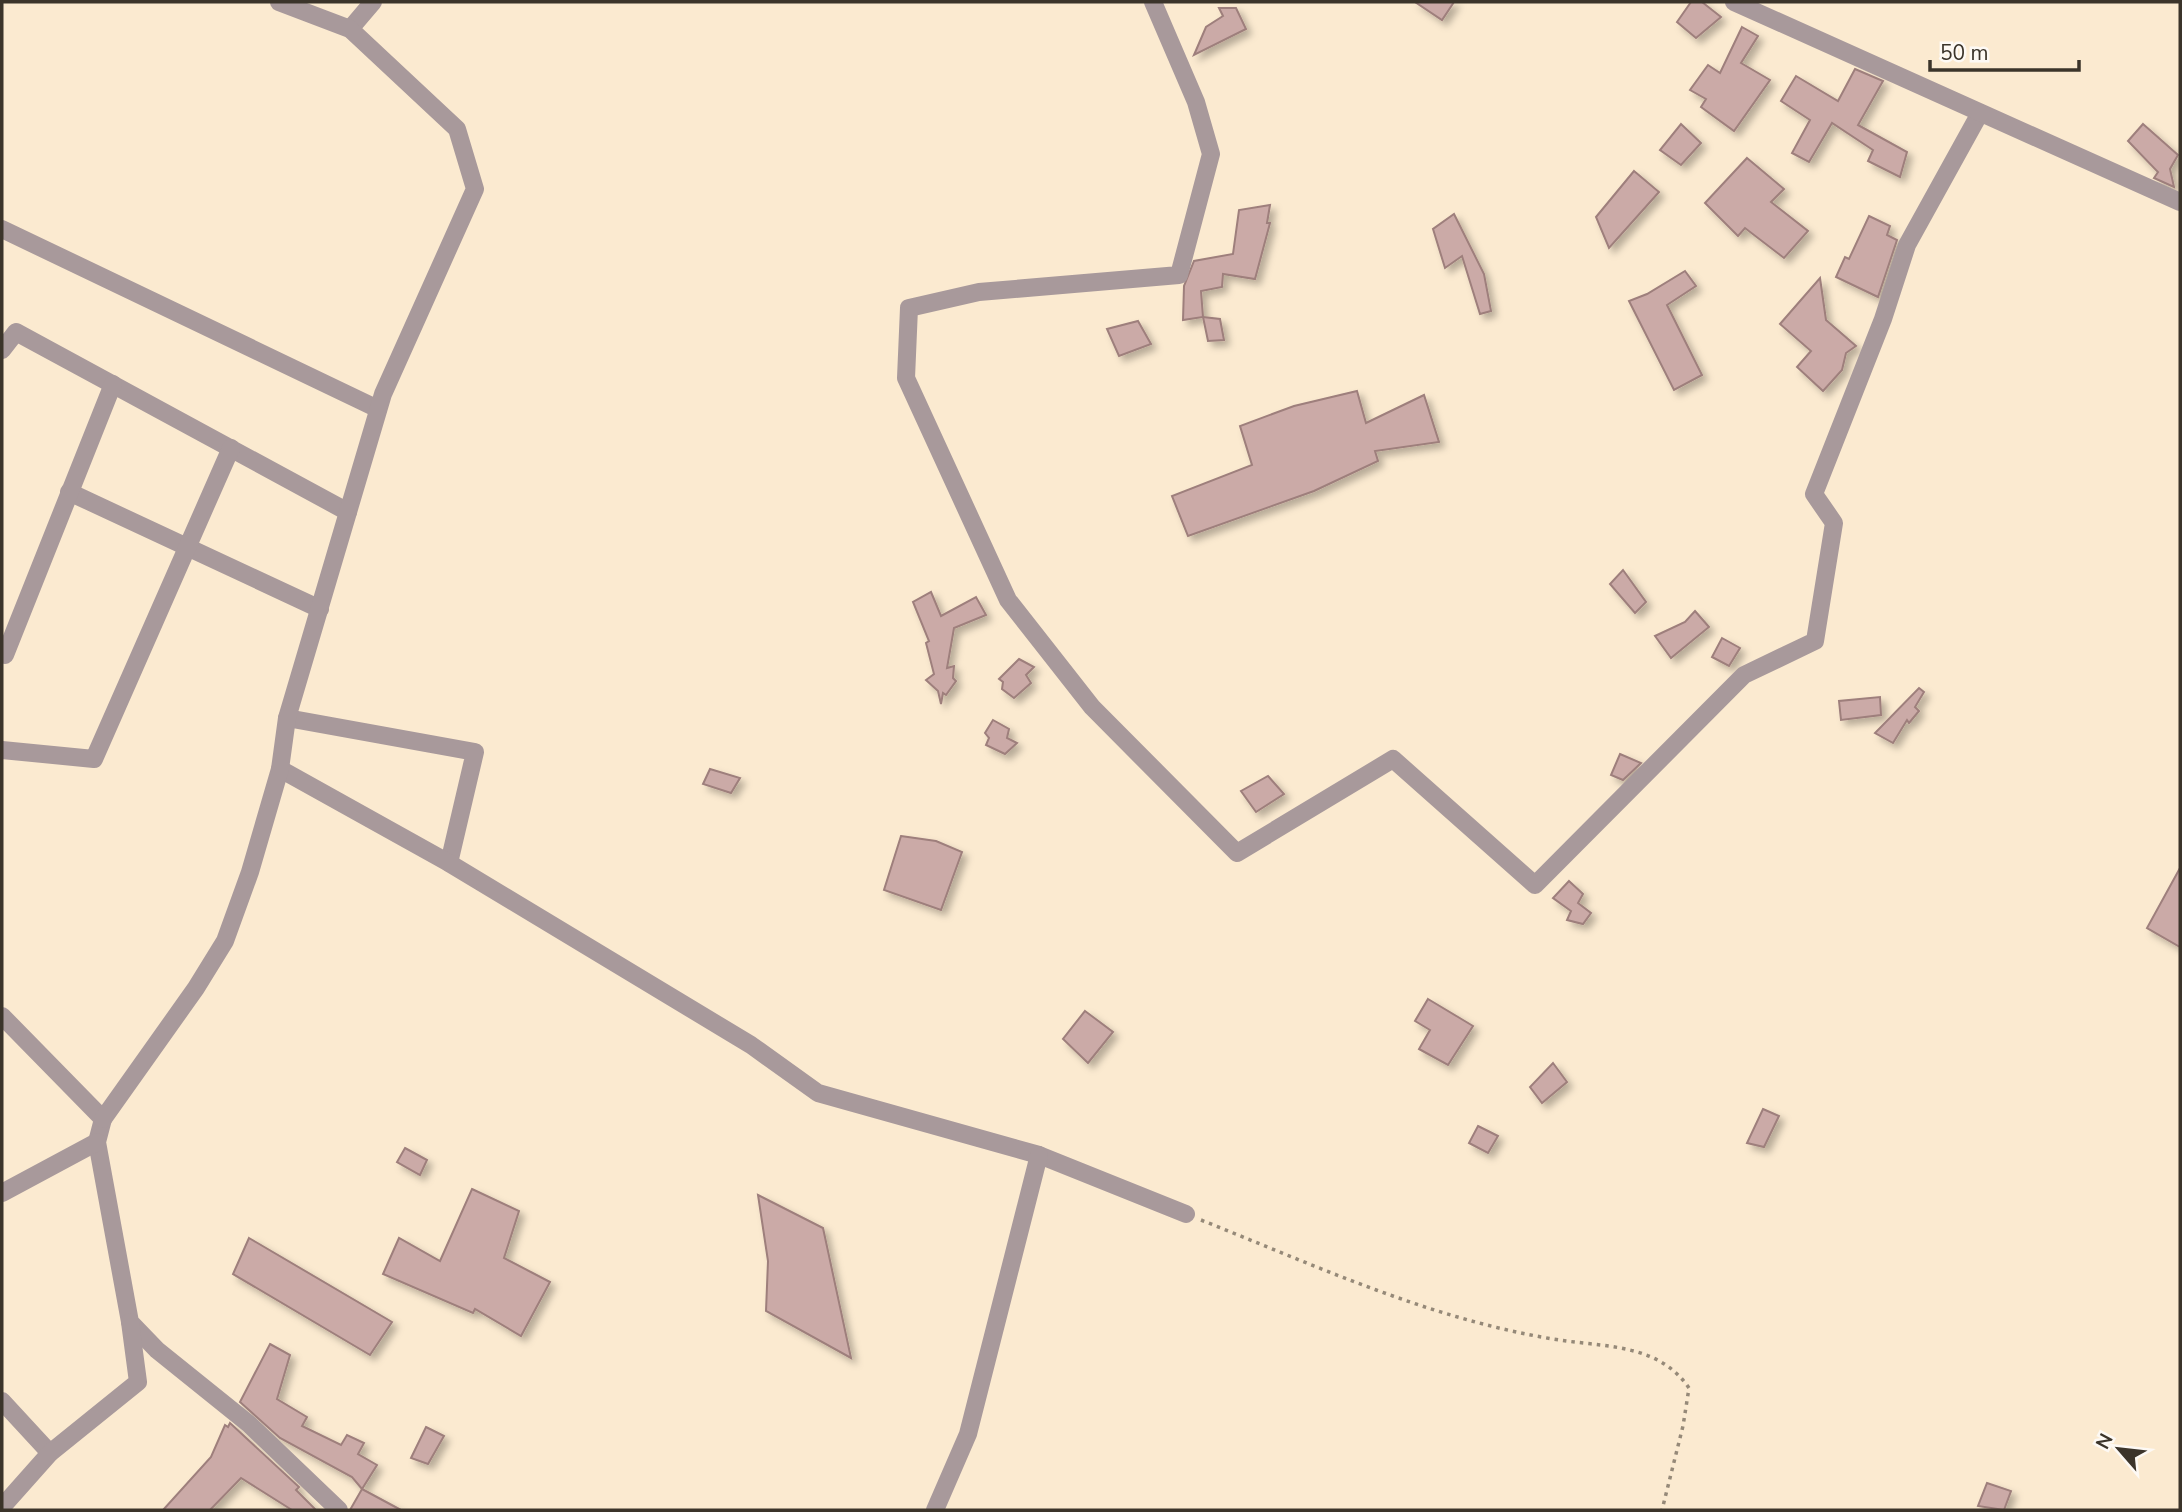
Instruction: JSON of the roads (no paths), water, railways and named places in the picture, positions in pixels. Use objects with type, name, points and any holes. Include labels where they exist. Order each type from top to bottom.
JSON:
[{"type":"street","points":[[2,1507],[50,1453],[138,1382],[130,1322],[97,1142],[103,1119],[225,941],[250,872],[280,769],[288,718],[378,409],[475,189],[457,129],[350,29],[279,2]]},
{"type":"street","points":[[350,29],[373,2]]},
{"type":"street","points":[[1153,2],[1196,102],[1211,154],[1179,275],[979,292],[909,308],[906,378],[1008,600],[1093,707],[1237,853],[1393,759],[1535,885],[1744,675],[1815,641],[1834,523],[1814,494],[1883,319],[1907,245],[1980,113]]},
{"type":"street","points":[[1734,2],[2180,202]]},
{"type":"street","points":[[2,229],[378,409]]},
{"type":"street","points":[[2,350],[16,332],[348,512]]},
{"type":"street","points":[[5,655],[113,384]]},
{"type":"street","points":[[2,750],[93,759],[231,448]]},
{"type":"street","points":[[69,492],[320,609]]},
{"type":"street","points":[[288,718],[475,752],[449,863]]},
{"type":"street","points":[[280,769],[449,863],[751,1045],[818,1093],[1039,1155],[1186,1214]]},
{"type":"street","points":[[2,1016],[103,1119]]},
{"type":"street","points":[[2,1193],[97,1142]]},
{"type":"street","points":[[935,1510],[968,1434],[1039,1155]]},
{"type":"street","points":[[130,1322],[158,1350],[249,1424],[339,1510]]},
{"type":"street","points":[[2,1401],[50,1453]]}]
